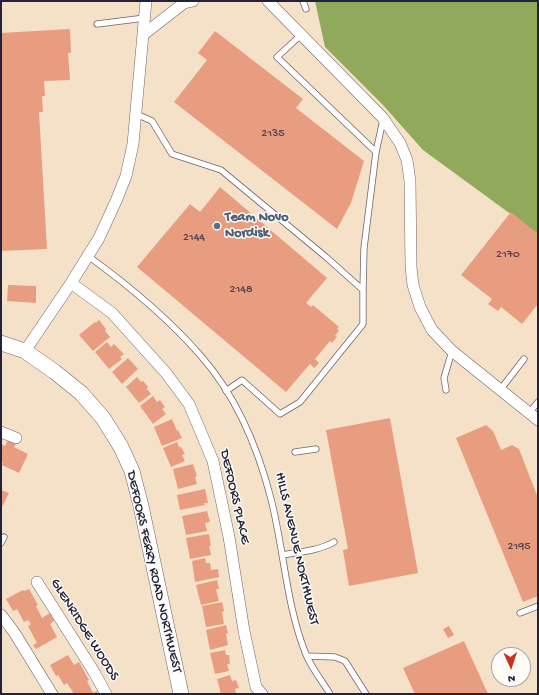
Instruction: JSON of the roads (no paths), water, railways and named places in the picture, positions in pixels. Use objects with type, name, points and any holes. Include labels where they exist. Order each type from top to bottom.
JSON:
[{"type":"street","points":[[25,351],[71,283],[98,238],[116,202],[126,176],[133,144],[146,1]]},
{"type":"street","points":[[144,34],[184,3],[194,1]]},
{"type":"street","points":[[268,1],[383,118],[400,143],[407,160],[410,181],[411,267],[413,285],[420,307],[432,330],[452,351],[538,420]]},
{"type":"street","name":"DEFOORS PLACE","points":[[71,283],[112,313],[161,368],[189,404],[213,461],[229,536],[244,631],[256,687],[262,694]]},
{"type":"street","name":"DEFOORS FERRY ROAD NORTHWEST","points":[[1,343],[25,351],[81,393],[103,418],[121,447],[132,471],[181,694]]},
{"type":"street","points":[[1,432],[16,438]]},
{"type":"street","name":"GLENRIDGE WOODS","points":[[37,582],[94,672],[106,694]]},
{"type":"street","points":[[1,615],[14,632],[52,694]]},
{"type":"lane","points":[[303,1],[306,9]]},
{"type":"lane","points":[[97,24],[145,18]]},
{"type":"lane","points":[[301,35],[277,57],[376,152]]},
{"type":"lane","points":[[136,114],[152,122],[172,154],[221,170],[326,257],[362,290]]},
{"type":"lane","points":[[226,390],[242,380],[280,414],[300,402],[363,324],[362,290],[364,248],[376,152],[383,118]]},
{"type":"lane","name":"HILLS AVENUE NORTHWEST","points":[[87,256],[113,274],[170,323],[202,356],[226,390],[252,437],[271,499],[292,612],[307,656],[330,694]]},
{"type":"lane","points":[[446,390],[444,378],[452,351]]},
{"type":"lane","points":[[500,390],[524,360]]},
{"type":"lane","points":[[529,413],[538,402]]},
{"type":"lane","points":[[295,452],[316,449]]},
{"type":"lane","points":[[1,543],[4,536]]},
{"type":"lane","points":[[282,555],[328,546],[334,542]]},
{"type":"lane","points":[[520,613],[538,606]]},
{"type":"lane","points":[[307,656],[335,657],[345,661],[366,694]]},
{"type":"place","name":"Team Novo Nordisk","points":[[217,226]]}]
